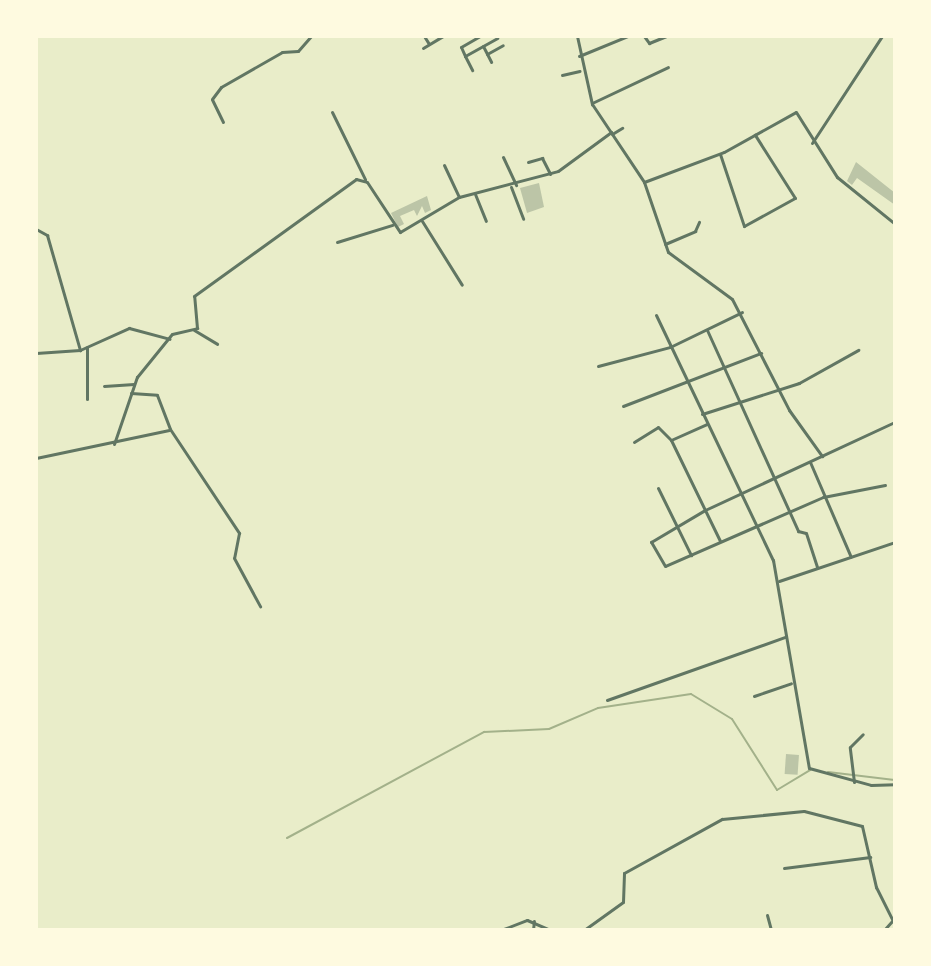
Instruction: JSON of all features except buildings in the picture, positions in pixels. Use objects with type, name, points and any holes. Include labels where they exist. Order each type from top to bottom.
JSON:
[{"type":"street","points":[[223,122],[212,99],[221,87],[286,51],[298,51],[311,36]]},
{"type":"street","points":[[424,36],[429,44]]},
{"type":"street","points":[[423,48],[443,36]]},
{"type":"street","points":[[461,47],[480,36]]},
{"type":"street","points":[[577,36],[580,71],[592,104],[644,182],[671,257],[707,285],[725,290],[742,312],[779,391],[822,456]]},
{"type":"street","points":[[579,56],[628,36]]},
{"type":"street","points":[[644,36],[649,43],[666,36]]},
{"type":"street","points":[[812,143],[882,36]]},
{"type":"street","points":[[465,56],[497,38]]},
{"type":"street","points":[[457,41],[472,70]]},
{"type":"street","points":[[487,54],[503,45]]},
{"type":"street","points":[[483,46],[491,62]]},
{"type":"street","points":[[592,104],[668,67]]},
{"type":"street","points":[[562,75],[580,71]]},
{"type":"street","points":[[332,112],[365,179],[392,225],[400,232],[459,197],[513,186],[550,174],[622,128]]},
{"type":"street","points":[[644,182],[720,154],[796,112],[812,143],[837,177],[895,224]]},
{"type":"street","points":[[720,154],[744,226],[795,198],[755,135]]},
{"type":"street","points":[[503,157],[523,219]]},
{"type":"street","points":[[528,162],[542,158],[550,174]]},
{"type":"street","points":[[444,165],[459,197]]},
{"type":"street","points":[[194,330],[195,294],[356,179],[365,179]]},
{"type":"street","points":[[475,194],[486,221]]},
{"type":"street","points":[[422,221],[462,285]]},
{"type":"street","points":[[665,244],[695,231],[699,222]]},
{"type":"street","points":[[337,242],[392,225]]},
{"type":"street","points":[[36,229],[47,235],[80,350]]},
{"type":"street","points":[[598,366],[670,347],[742,312]]},
{"type":"street","points":[[656,315],[757,524],[779,581],[791,683],[810,769],[895,784]]},
{"type":"street","points":[[36,353],[80,350],[129,328],[171,337],[194,330],[217,344]]},
{"type":"street","points":[[707,330],[799,531],[806,533],[817,567]]},
{"type":"street","points":[[114,444],[134,384],[171,337]]},
{"type":"street","points":[[87,347],[87,399]]},
{"type":"street","points":[[702,414],[779,391],[858,350]]},
{"type":"street","points":[[623,406],[762,353]]},
{"type":"street","points":[[104,386],[134,384]]},
{"type":"street","points":[[131,393],[156,393],[170,429],[239,533],[234,558],[260,606]]},
{"type":"street","points":[[885,485],[823,497],[691,555],[660,564],[651,542],[659,534],[741,492],[895,422]]},
{"type":"street","points":[[671,440],[707,424]]},
{"type":"street","points":[[634,442],[658,427],[671,440],[720,541]]},
{"type":"street","points":[[36,458],[114,444],[170,429]]},
{"type":"street","points":[[809,461],[851,557]]},
{"type":"street","points":[[658,488],[691,555]]},
{"type":"street","points":[[779,581],[895,542]]},
{"type":"street","points":[[607,700],[785,637]]},
{"type":"street","points":[[754,696],[791,683]]},
{"type":"street","points":[[854,778],[850,747],[863,734]]},
{"type":"street","points":[[584,930],[623,902],[624,873],[727,818],[826,814],[836,823],[861,825],[894,923],[884,930]]},
{"type":"street","points":[[784,868],[870,857]]},
{"type":"street","points":[[767,915],[771,930]]},
{"type":"street","points":[[533,930],[534,921]]},
{"type":"street","points":[[501,930],[534,921],[550,930]]},
{"type":"waterway","points":[[287,838],[484,732],[549,729],[598,708],[691,694],[732,719],[777,790],[810,770]]},
{"type":"waterway","points":[[828,772],[895,780]]}]
